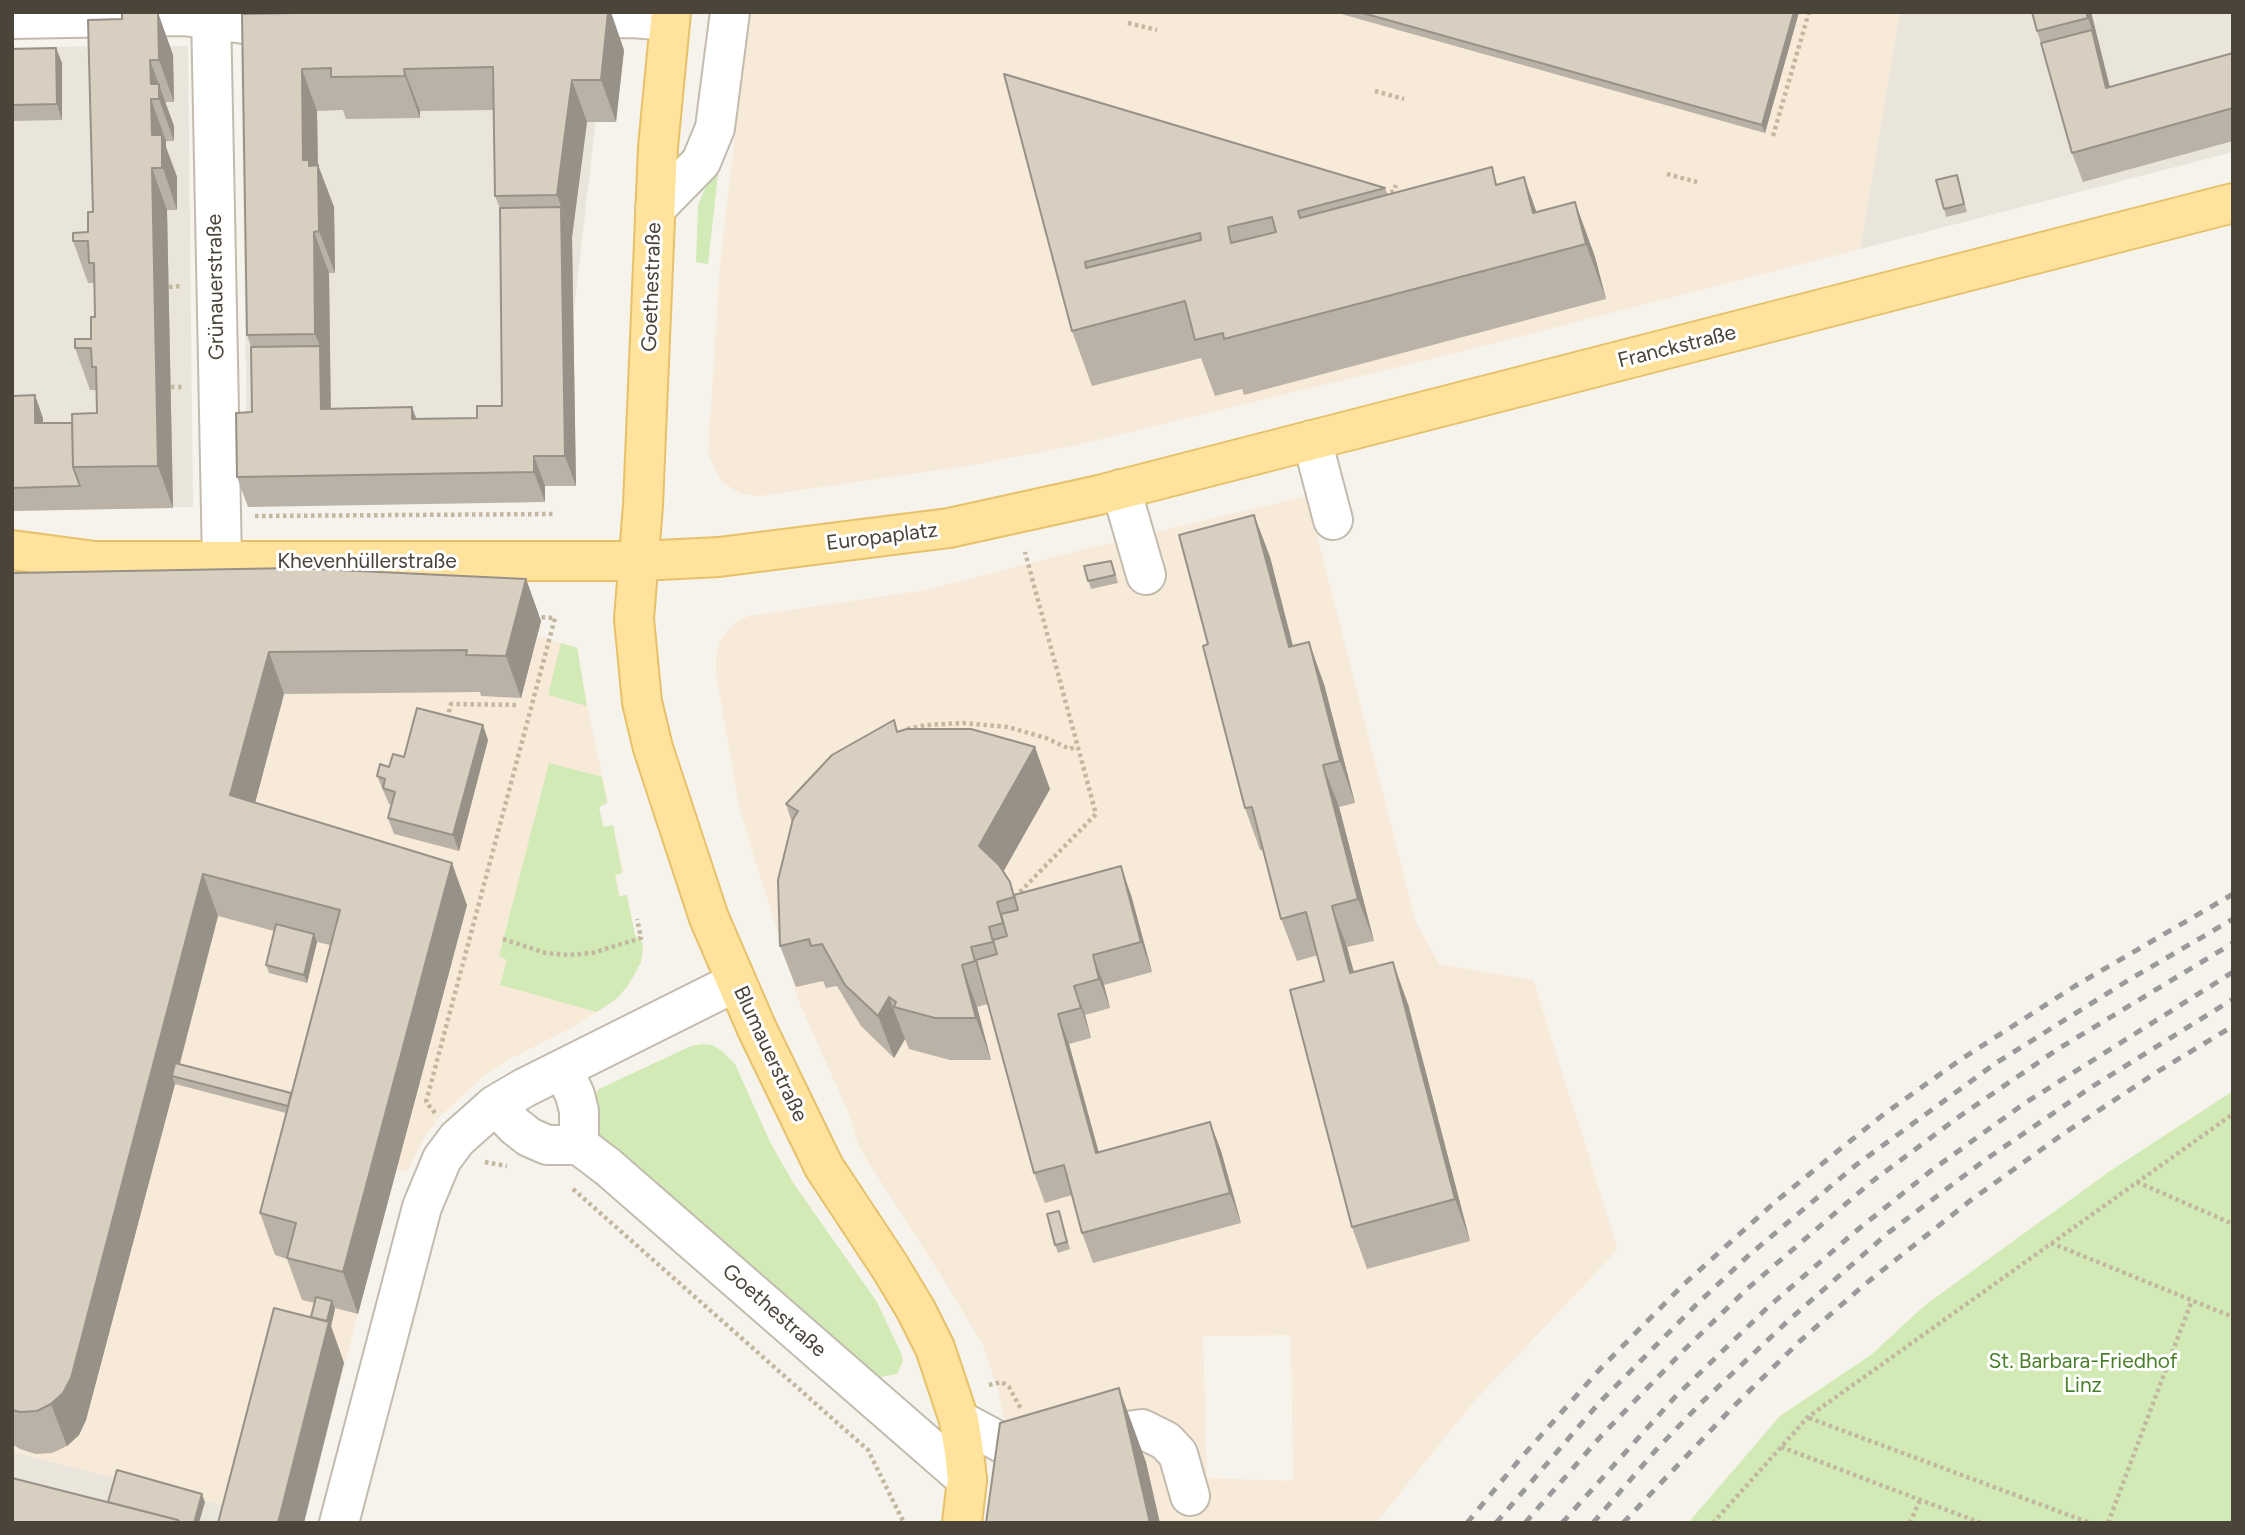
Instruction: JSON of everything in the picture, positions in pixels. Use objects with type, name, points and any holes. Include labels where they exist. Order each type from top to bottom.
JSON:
[{"type":"main road","name":"Goethestraße","points":[[639,561],[657,147],[671,17]]},
{"type":"main road","name":"Franckstraße","points":[[1121,489],[2233,204]]},
{"type":"main road","name":"Europaplatz","points":[[639,561],[719,557],[949,528],[1121,489]]},
{"type":"main road","name":"Khevenhüllerstraße","points":[[12,550],[95,561],[639,561]]},
{"type":"main road","name":"Khevenhüllerstraße","points":[[12,572],[95,561]]},
{"type":"main road","name":"Blumauerstraße","points":[[639,561],[634,619],[642,702],[653,748],[709,918],[736,982],[824,1167],[916,1310],[940,1361],[959,1420],[967,1480],[962,1523]]},
{"type":"street","points":[[655,209],[701,162],[715,128],[730,12]]},
{"type":"street","points":[[12,19],[211,16],[244,24],[325,23]]},
{"type":"street","name":"Grünauerstraße","points":[[211,16],[222,562]]},
{"type":"street","points":[[570,19],[671,17]]},
{"type":"street","points":[[1312,440],[1332,520]]},
{"type":"street","points":[[1121,489],[1146,575]]},
{"type":"street","points":[[339,1523],[422,1207],[442,1159],[457,1139],[495,1105],[736,982]]},
{"type":"street","points":[[562,1069],[575,1095],[579,1111],[563,1145]]},
{"type":"street","name":"Goethestraße","points":[[495,1105],[514,1126],[530,1137],[563,1145],[608,1167],[967,1480]]},
{"type":"street","points":[[959,1420],[1002,1443],[1036,1443],[1142,1429],[1166,1441],[1178,1454],[1190,1496]]},
{"type":"path","points":[[1773,136],[1809,12]]},
{"type":"path","points":[[1128,23],[1157,30]]},
{"type":"path","points":[[1375,91],[1404,99]]},
{"type":"path","points":[[1667,174],[1697,182]]},
{"type":"path","points":[[1382,195],[1394,191],[1396,185]]},
{"type":"path","points":[[245,516],[555,514]]},
{"type":"path","points":[[1010,902],[1096,814],[1025,552]]},
{"type":"path","points":[[438,1118],[426,1102],[555,618],[531,617]]},
{"type":"path","points":[[444,729],[451,704],[519,705]]},
{"type":"path","points":[[907,729],[963,723],[1008,727],[1046,738],[1070,749],[1077,746]]},
{"type":"path","points":[[503,939],[547,953],[593,953],[641,938],[637,919]]},
{"type":"path","points":[[1713,1523],[1808,1418],[2233,1114]]},
{"type":"path","points":[[475,1160],[511,1167]]},
{"type":"path","points":[[2137,1182],[2233,1224]]},
{"type":"path","points":[[568,1184],[868,1450],[904,1523]]},
{"type":"path","points":[[2051,1243],[2233,1317]]},
{"type":"path","points":[[2108,1523],[2192,1300]]},
{"type":"path","points":[[989,1385],[1002,1382]]},
{"type":"path","points":[[1808,1418],[2090,1523]]},
{"type":"path","points":[[1781,1447],[1981,1523]]},
{"type":"path","points":[[1910,1523],[1920,1500]]},
{"type":"shaded area","points":[[608,12],[554,486],[544,486],[545,502],[248,506],[241,53],[244,45]]},
{"type":"shaded area","points":[[749,12],[1900,12],[1860,249],[1459,352],[1068,447],[966,466],[759,496],[741,494],[721,481],[708,454],[720,266]]},
{"type":"shaded area","points":[[1900,12],[2233,12],[2233,152],[1860,249]]},
{"type":"shaded area","points":[[188,46],[193,507],[12,511],[12,47]]},
{"type":"shaded area","points":[[1307,496],[1416,923],[1439,964],[1533,980],[1618,1249],[1471,1405],[1376,1523],[1013,1523],[1007,1433],[998,1390],[984,1347],[860,1149],[847,1109],[799,1002],[739,807],[716,673],[716,655],[720,640],[737,621],[749,616],[926,590]],"holes":[[[1291,1335],[1293,1481],[1207,1478],[1203,1336]]]},
{"type":"shaded area","points":[[310,609],[542,620],[538,636],[578,648],[582,683],[608,803],[599,807],[604,827],[613,825],[624,872],[616,875],[620,896],[627,895],[635,935],[643,944],[643,953],[635,975],[617,999],[573,1027],[485,1075],[438,1118],[424,1138],[407,1172],[396,1169],[308,1504],[244,1487],[238,1509],[12,1452],[12,615]]},
{"type":"shaded area","points":[[12,1452],[238,1509],[243,1487],[308,1504],[304,1523],[12,1523]]},
{"type":"green space","points":[[721,147],[708,264],[696,262],[698,206]]},
{"type":"green space","points":[[561,643],[577,648],[587,706],[548,695]]},
{"type":"green space","points":[[549,763],[602,777],[607,803],[599,807],[603,827],[613,825],[622,873],[615,875],[619,896],[627,895],[635,935],[643,944],[641,962],[627,987],[597,1012],[500,985],[507,960],[499,956]]},
{"type":"green space","points":[[712,1045],[722,1051],[735,1064],[771,1144],[794,1184],[877,1302],[901,1353],[903,1361],[897,1374],[881,1377],[875,1375],[597,1136],[595,1095],[599,1089],[691,1046]]},
{"type":"green space","name":"St. Barbara-Friedhof Linz","points":[[2233,1091],[2233,1523],[1688,1523],[1780,1416],[1871,1355],[1924,1306],[2110,1171]]},
{"type":"building","points":[[608,12],[601,80],[572,80],[557,195],[495,196],[493,67],[404,69],[405,76],[331,77],[331,68],[302,69],[303,160],[309,160],[309,166],[318,165],[319,231],[314,232],[315,334],[247,335],[242,14]]},
{"type":"building","points":[[1359,12],[1794,12],[1762,125]]},
{"type":"building","points":[[2032,12],[2086,12],[2088,18],[2037,31]]},
{"type":"building","points":[[122,13],[158,13],[159,60],[150,60],[151,84],[159,84],[159,99],[151,99],[152,135],[162,135],[162,168],[152,168],[158,466],[73,467],[72,414],[97,413],[96,367],[92,367],[91,348],[75,348],[75,339],[91,339],[91,317],[95,317],[94,263],[89,263],[88,241],[73,241],[73,233],[88,232],[88,212],[93,212],[88,20],[122,19]]},
{"type":"building","points":[[2092,30],[2106,88],[2233,53],[2233,108],[2072,153],[2041,43]]},
{"type":"building","points":[[56,48],[57,104],[12,105],[12,49]]},
{"type":"building","points":[[1004,74],[1385,188],[1298,211],[1300,218],[1492,167],[1496,185],[1524,177],[1533,213],[1575,202],[1586,244],[1224,339],[1223,333],[1195,340],[1185,301],[1072,331]],"holes":[[[1272,217],[1276,232],[1231,243],[1228,227]],[[1200,233],[1201,240],[1086,268],[1085,262]]]},
{"type":"building","points":[[1957,175],[1964,204],[1944,209],[1936,180]]},
{"type":"building","points":[[561,207],[565,456],[534,456],[534,472],[237,477],[236,413],[252,412],[251,347],[320,346],[321,409],[412,407],[412,419],[477,418],[477,406],[502,406],[500,208]]},
{"type":"building","points":[[35,395],[35,423],[72,423],[73,467],[80,486],[12,488],[12,396]]},
{"type":"building","points":[[1254,515],[1289,647],[1309,642],[1340,761],[1323,765],[1358,899],[1332,906],[1350,973],[1393,962],[1455,1199],[1352,1227],[1290,990],[1324,981],[1306,912],[1281,919],[1252,807],[1245,808],[1203,646],[1208,644],[1179,535]]},
{"type":"building","points":[[1111,561],[1115,575],[1088,581],[1084,566]]},
{"type":"building","points":[[295,568],[526,579],[506,656],[466,655],[467,650],[269,652],[230,795],[452,863],[343,1272],[287,1258],[296,1223],[260,1213],[340,910],[203,874],[71,1378],[63,1393],[51,1404],[37,1411],[12,1410],[12,573]]},
{"type":"building","points":[[417,708],[483,725],[453,835],[388,818],[395,792],[383,788],[385,779],[377,776],[380,764],[389,767],[393,754],[404,757]]},
{"type":"building","points":[[894,720],[897,732],[907,729],[971,729],[1035,747],[979,846],[999,865],[1010,882],[1014,897],[997,902],[1003,923],[989,927],[993,942],[971,947],[975,961],[962,965],[976,1018],[935,1018],[894,1007],[896,1002],[889,997],[878,1016],[845,985],[822,944],[811,946],[809,939],[780,946],[778,880],[793,819],[798,811],[786,804],[832,755]]},
{"type":"building","points":[[1121,866],[1141,942],[1093,955],[1099,979],[1074,986],[1081,1008],[1058,1014],[1096,1153],[1210,1122],[1230,1193],[1082,1233],[1064,1165],[1034,1173],[976,960],[997,954],[993,940],[1007,936],[1001,914],[1018,910],[1014,895]]},
{"type":"building","points":[[276,924],[314,934],[304,975],[266,965]]},
{"type":"building","points":[[175,1063],[291,1093],[288,1106],[172,1076]]},
{"type":"building","points":[[1059,1211],[1067,1242],[1055,1245],[1047,1214]]},
{"type":"building","points":[[316,1297],[332,1301],[327,1321],[311,1317]]},
{"type":"building","points":[[274,1308],[329,1322],[278,1523],[218,1523]]},
{"type":"building","points":[[1119,1388],[1150,1523],[986,1523],[1000,1423]]},
{"type":"building","points":[[117,1470],[202,1494],[194,1523],[180,1523],[178,1520],[108,1502]]},
{"type":"building","points":[[12,1478],[178,1520],[177,1523],[12,1523]]},
{"type":"railway","points":[[1467,1523],[1601,1368],[1683,1285],[1775,1202],[1884,1114],[1960,1060],[2075,986],[2233,894]]},
{"type":"railway","points":[[1496,1523],[1599,1403],[1697,1304],[1748,1256],[1856,1165],[1996,1063],[2233,919]]},
{"type":"railway","points":[[1525,1523],[1602,1435],[1684,1350],[1747,1289],[1870,1183],[1960,1116],[2058,1049],[2233,943]]},
{"type":"railway","points":[[1562,1523],[1675,1397],[1767,1308],[1856,1231],[1932,1170],[2025,1103],[2233,972]]},
{"type":"railway","points":[[1593,1523],[1700,1404],[1790,1319],[1888,1233],[1985,1160],[2093,1086],[2233,999]]},
{"type":"railway","points":[[1623,1523],[1733,1407],[1800,1341],[1864,1285],[1971,1200],[2063,1134],[2233,1026]]}]
